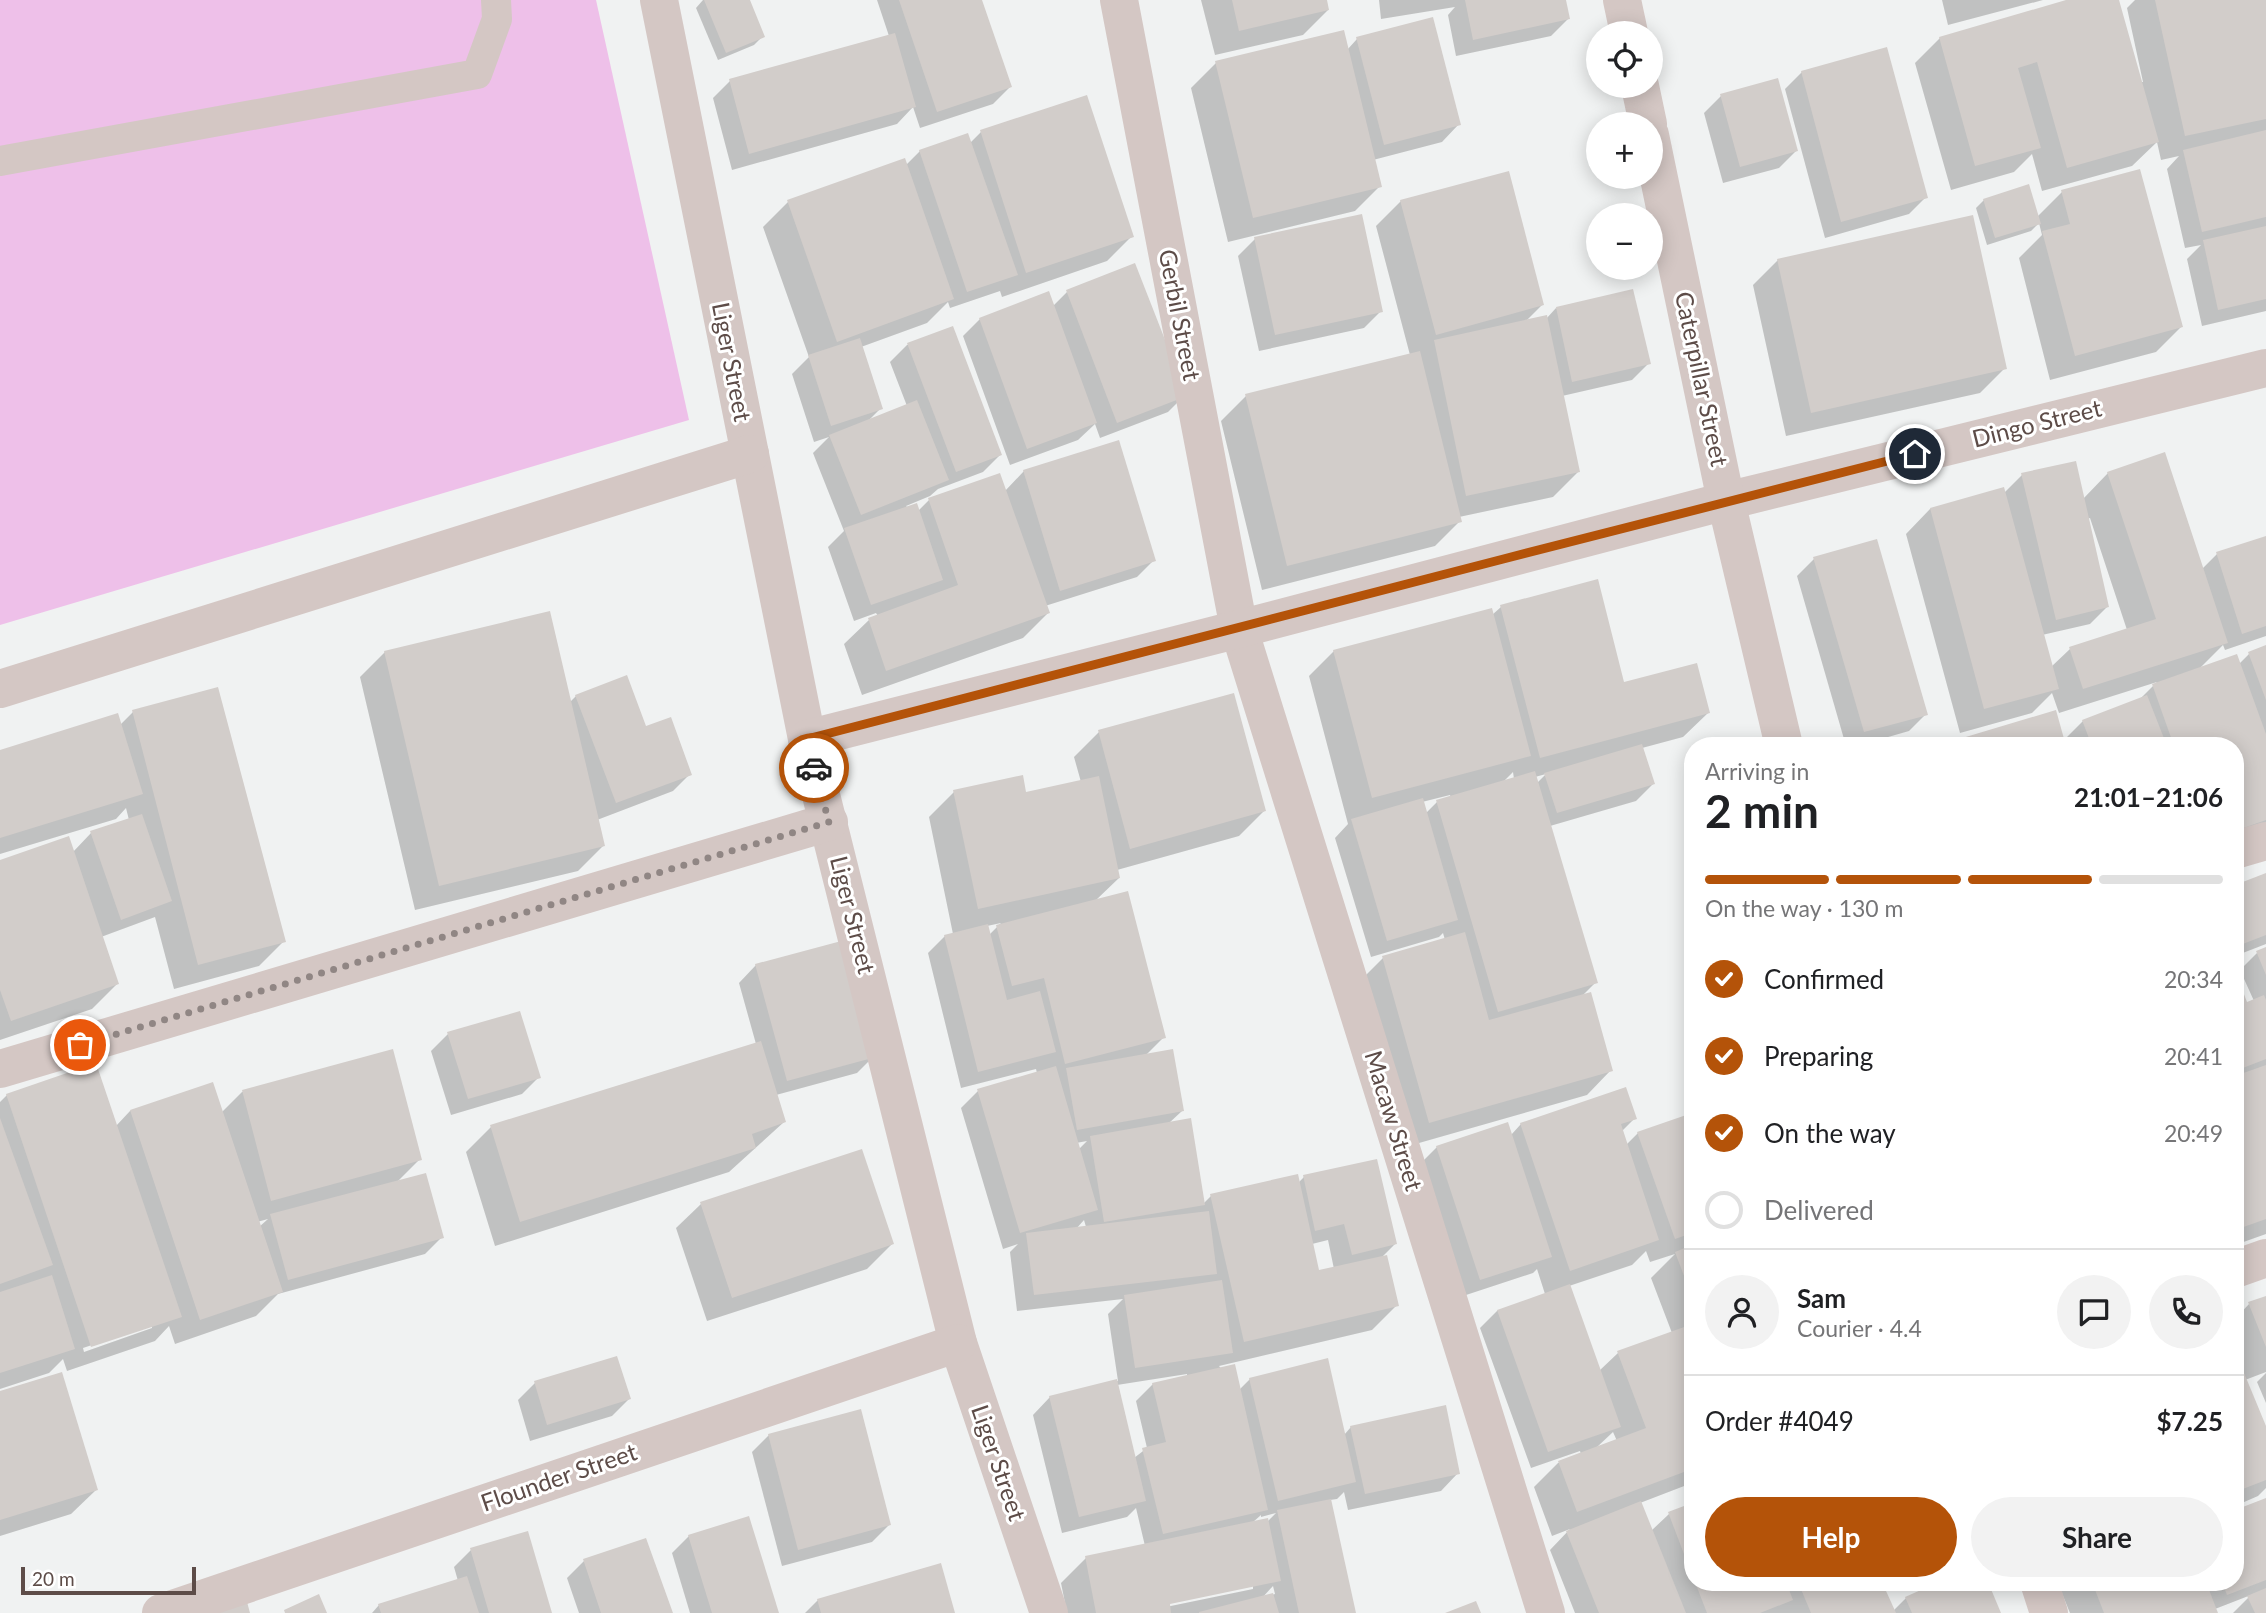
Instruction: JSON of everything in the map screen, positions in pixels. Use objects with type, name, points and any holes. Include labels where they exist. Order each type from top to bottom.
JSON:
[{"type":"street","name":"Liger Street","points":[[659,0],[807,739],[958,1343],[1049,1613]]},
{"type":"street","name":"Gerbil Street","points":[[1119,0],[1239,629]]},
{"type":"street","points":[[1622,0],[1626,21]]},
{"type":"street","name":"Caterpillar Street","points":[[1661,189],[1726,501],[1782,737]]},
{"type":"street","name":"Dingo Street","points":[[1726,501],[2266,368]]},
{"type":"street","points":[[0,688],[750,454]]},
{"type":"street","points":[[807,739],[1726,501]]},
{"type":"street","name":"Macaw Street","points":[[1239,629],[1546,1613]]},
{"type":"street","points":[[0,1069],[829,822]]},
{"type":"street","points":[[2244,847],[2266,841]]},
{"type":"street","points":[[2244,1266],[2266,1258]]},
{"type":"street","name":"Flounder Street","points":[[161,1613],[958,1343]]},
{"type":"street","points":[[2042,1591],[2049,1613]]},
{"type":"lane","points":[[0,161],[477,74],[497,19],[496,0]]},
{"type":"shaded area","points":[[0,0],[596,0],[689,420],[0,625]]},
{"type":"building","points":[[704,0],[750,0],[765,37],[726,53]]},
{"type":"building","points":[[899,0],[982,0],[1012,87],[937,112]]},
{"type":"building","points":[[1232,0],[1327,0],[1329,10],[1239,31]]},
{"type":"building","points":[[1465,0],[1566,0],[1570,19],[1473,40]]},
{"type":"building","points":[[2066,0],[2119,0],[2159,142],[2067,168],[2037,62],[2018,68],[2041,148],[1975,166],[1939,37]]},
{"type":"building","points":[[2155,0],[2266,0],[2266,119],[2185,136]]},
{"type":"building","points":[[1433,17],[1461,125],[1384,145],[1356,37]]},
{"type":"building","points":[[1344,30],[1382,187],[1253,218],[1215,61]]},
{"type":"building","points":[[895,33],[916,107],[749,154],[729,79]]},
{"type":"building","points":[[1887,47],[1928,198],[1841,222],[1801,71]]},
{"type":"building","points":[[1778,78],[1798,151],[1740,167],[1720,94]]},
{"type":"building","points":[[1087,95],[1134,237],[1026,273],[980,130]]},
{"type":"building","points":[[2266,130],[2266,217],[2202,232],[2183,150]]},
{"type":"building","points":[[968,133],[1018,275],[967,292],[919,150]]},
{"type":"building","points":[[905,158],[954,299],[837,342],[787,200]]},
{"type":"building","points":[[2140,169],[2183,327],[2075,356],[2042,231],[2070,224],[2061,190]]},
{"type":"building","points":[[1509,171],[1544,305],[1436,335],[1400,200]]},
{"type":"building","points":[[2029,184],[2041,224],[1995,238],[1983,199]]},
{"type":"building","points":[[1362,214],[1383,312],[1275,335],[1254,237]]},
{"type":"building","points":[[1973,215],[2007,369],[1811,413],[1777,259]]},
{"type":"building","points":[[2266,226],[2266,299],[2218,310],[2203,240]]},
{"type":"building","points":[[1135,263],[1187,396],[1117,423],[1066,290]]},
{"type":"building","points":[[1633,289],[1651,364],[1572,382],[1556,307]]},
{"type":"building","points":[[1049,291],[1097,423],[1027,449],[979,318]]},
{"type":"building","points":[[1547,315],[1580,472],[1466,496],[1434,340]]},
{"type":"building","points":[[953,326],[1002,455],[956,472],[907,343]]},
{"type":"building","points":[[860,338],[883,409],[831,426],[808,355]]},
{"type":"building","points":[[1420,351],[1462,522],[1287,566],[1245,394]]},
{"type":"building","points":[[917,400],[949,480],[861,515],[829,435]]},
{"type":"building","points":[[1119,440],[1156,561],[1060,591],[1023,470]]},
{"type":"building","points":[[2165,452],[2228,643],[2083,689],[2069,647],[2156,619],[2107,472]]},
{"type":"building","points":[[2076,461],[2109,607],[2056,620],[2021,473]]},
{"type":"building","points":[[1000,473],[1050,613],[886,671],[868,618],[958,585],[928,498]]},
{"type":"building","points":[[2004,487],[2059,689],[1984,709],[1930,508]]},
{"type":"building","points":[[917,503],[943,580],[871,605],[844,528]]},
{"type":"building","points":[[2266,536],[2266,626],[2242,634],[2216,552]]},
{"type":"building","points":[[1877,539],[1928,715],[1864,732],[1813,557]]},
{"type":"building","points":[[1598,579],[1624,682],[1697,663],[1710,713],[1540,758],[1500,605]]},
{"type":"building","points":[[1492,608],[1531,756],[1372,798],[1333,650]]},
{"type":"building","points":[[550,611],[605,846],[439,886],[384,651]]},
{"type":"building","points":[[2266,645],[2266,700],[2248,652]]},
{"type":"building","points":[[2237,654],[2266,734],[2266,820],[2244,828],[2244,737],[2171,737],[2152,684]]},
{"type":"building","points":[[627,675],[646,726],[671,717],[692,775],[616,803],[575,695]]},
{"type":"building","points":[[218,687],[286,942],[198,965],[132,710]]},
{"type":"building","points":[[1234,693],[1266,811],[1130,849],[1098,730]]},
{"type":"building","points":[[2147,695],[2163,737],[2089,737],[2082,720]]},
{"type":"building","points":[[2056,710],[2064,737],[1966,737]]},
{"type":"building","points":[[118,713],[143,794],[0,838],[0,750]]},
{"type":"building","points":[[1642,744],[1655,784],[1557,813],[1544,773]]},
{"type":"building","points":[[1535,771],[1598,983],[1498,1012],[1436,800]]},
{"type":"building","points":[[1023,775],[1026,792],[1099,776],[1120,878],[978,909],[953,790]]},
{"type":"building","points":[[1423,798],[1458,920],[1387,941],[1351,819]]},
{"type":"building","points":[[142,814],[172,901],[121,920],[90,831]]},
{"type":"building","points":[[69,836],[119,984],[11,1021],[0,990],[0,860]]},
{"type":"building","points":[[2266,873],[2266,935],[2244,944],[2244,882]]},
{"type":"building","points":[[1128,891],[1166,1038],[1065,1064],[1044,978],[1012,986],[996,925]]},
{"type":"building","points":[[988,924],[1007,1000],[1040,991],[1056,1052],[978,1072],[944,935]]},
{"type":"building","points":[[1465,932],[1489,1020],[1591,992],[1613,1071],[1429,1123],[1382,956]]},
{"type":"building","points":[[845,940],[876,1057],[787,1081],[755,964]]},
{"type":"building","points":[[2266,947],[2266,975],[2256,951]]},
{"type":"building","points":[[2244,994],[2247,1002],[2264,995],[2266,1000],[2266,1059],[2244,1068]]},
{"type":"building","points":[[520,1011],[541,1078],[468,1099],[447,1032]]},
{"type":"building","points":[[761,1041],[786,1122],[752,1134],[756,1148],[520,1222],[490,1125]]},
{"type":"building","points":[[393,1049],[422,1160],[271,1201],[242,1090]]},
{"type":"building","points":[[1173,1049],[1184,1111],[1077,1130],[1066,1068]]},
{"type":"building","points":[[96,1063],[182,1317],[91,1347],[6,1094]]},
{"type":"building","points":[[2266,1065],[2266,1219],[2244,1227],[2244,1073]]},
{"type":"building","points":[[1056,1066],[1098,1210],[1020,1233],[977,1089]]},
{"type":"building","points":[[213,1082],[283,1292],[200,1320],[130,1110]]},
{"type":"building","points":[[1626,1087],[1637,1119],[1621,1124],[1659,1240],[1570,1271],[1520,1123]]},
{"type":"building","points":[[1684,1116],[1684,1236],[1675,1239],[1637,1132]]},
{"type":"building","points":[[0,1118],[53,1265],[0,1284]]},
{"type":"building","points":[[1191,1118],[1205,1205],[1104,1222],[1090,1136]]},
{"type":"building","points":[[1508,1122],[1552,1257],[1480,1280],[1436,1146]]},
{"type":"building","points":[[862,1149],[894,1244],[732,1298],[700,1202]]},
{"type":"building","points":[[1377,1159],[1397,1244],[1352,1255],[1344,1224],[1315,1231],[1303,1175]]},
{"type":"building","points":[[426,1173],[444,1238],[288,1280],[270,1214]]},
{"type":"building","points":[[1298,1174],[1319,1270],[1387,1255],[1399,1306],[1244,1342],[1210,1194]]},
{"type":"building","points":[[1209,1211],[1217,1274],[1034,1295],[1026,1233]]},
{"type":"building","points":[[1684,1248],[1684,1276],[1675,1252]]},
{"type":"building","points":[[52,1275],[75,1349],[0,1373],[0,1292]]},
{"type":"building","points":[[1222,1280],[1233,1353],[1135,1368],[1124,1295]]},
{"type":"building","points":[[1570,1284],[1621,1427],[1548,1452],[1497,1310]]},
{"type":"building","points":[[2266,1296],[2266,1347],[2248,1302]]},
{"type":"building","points":[[1684,1327],[1684,1472],[1577,1512],[1558,1461],[1646,1428],[1617,1351]]},
{"type":"building","points":[[617,1356],[631,1399],[547,1425],[534,1381]]},
{"type":"building","points":[[1328,1358],[1356,1482],[1278,1501],[1249,1378]]},
{"type":"building","points":[[1235,1364],[1268,1510],[1163,1534],[1142,1448],[1166,1442],[1152,1383]]},
{"type":"building","points":[[62,1372],[98,1490],[0,1520],[0,1391]]},
{"type":"building","points":[[2244,1373],[2266,1426],[2266,1480],[2244,1489]]},
{"type":"building","points":[[1117,1379],[1146,1501],[1079,1517],[1049,1396]]},
{"type":"building","points":[[1446,1405],[1460,1474],[1365,1494],[1350,1426]]},
{"type":"building","points":[[861,1409],[891,1525],[798,1550],[768,1434]]},
{"type":"building","points":[[2266,1498],[2266,1580],[2244,1588],[2244,1507]]},
{"type":"building","points":[[1331,1499],[1356,1613],[1299,1613],[1277,1510]]},
{"type":"building","points":[[1641,1501],[1686,1613],[1599,1613],[1566,1531]]},
{"type":"building","points":[[1684,1506],[1684,1554],[1668,1512]]},
{"type":"building","points":[[749,1516],[779,1613],[712,1613],[688,1535]]},
{"type":"building","points":[[1268,1518],[1281,1581],[1170,1604],[1171,1613],[1096,1613],[1085,1556]]},
{"type":"building","points":[[528,1531],[552,1613],[489,1613],[470,1548]]},
{"type":"building","points":[[646,1538],[673,1613],[601,1613],[583,1559]]},
{"type":"building","points":[[941,1563],[955,1613],[821,1613],[817,1599]]},
{"type":"building","points":[[467,1576],[479,1613],[381,1613],[378,1604]]},
{"type":"building","points":[[2266,1588],[2266,1613],[2255,1613],[2247,1596]]},
{"type":"building","points":[[1698,1591],[1790,1591],[1793,1600],[1760,1613],[1707,1613]]},
{"type":"building","points":[[1802,1591],[1886,1591],[1896,1613],[1811,1613]]},
{"type":"building","points":[[1919,1591],[1992,1591],[2001,1613],[1912,1613],[1905,1597]]},
{"type":"building","points":[[2095,1591],[2209,1591],[2218,1613],[2104,1613]]},
{"type":"building","points":[[1273,1593],[1279,1613],[1199,1613],[1199,1612]]},
{"type":"building","points":[[319,1594],[327,1613],[285,1613],[284,1610]]},
{"type":"building","points":[[246,1598],[250,1613],[217,1613]]},
{"type":"building","points":[[1476,1601],[1481,1613],[1445,1613]]},
{"type":"way so far","points":[[80,1045],[829,822],[814,768]]},
{"type":"route","points":[[814,768],[807,739],[1915,454]]}]
